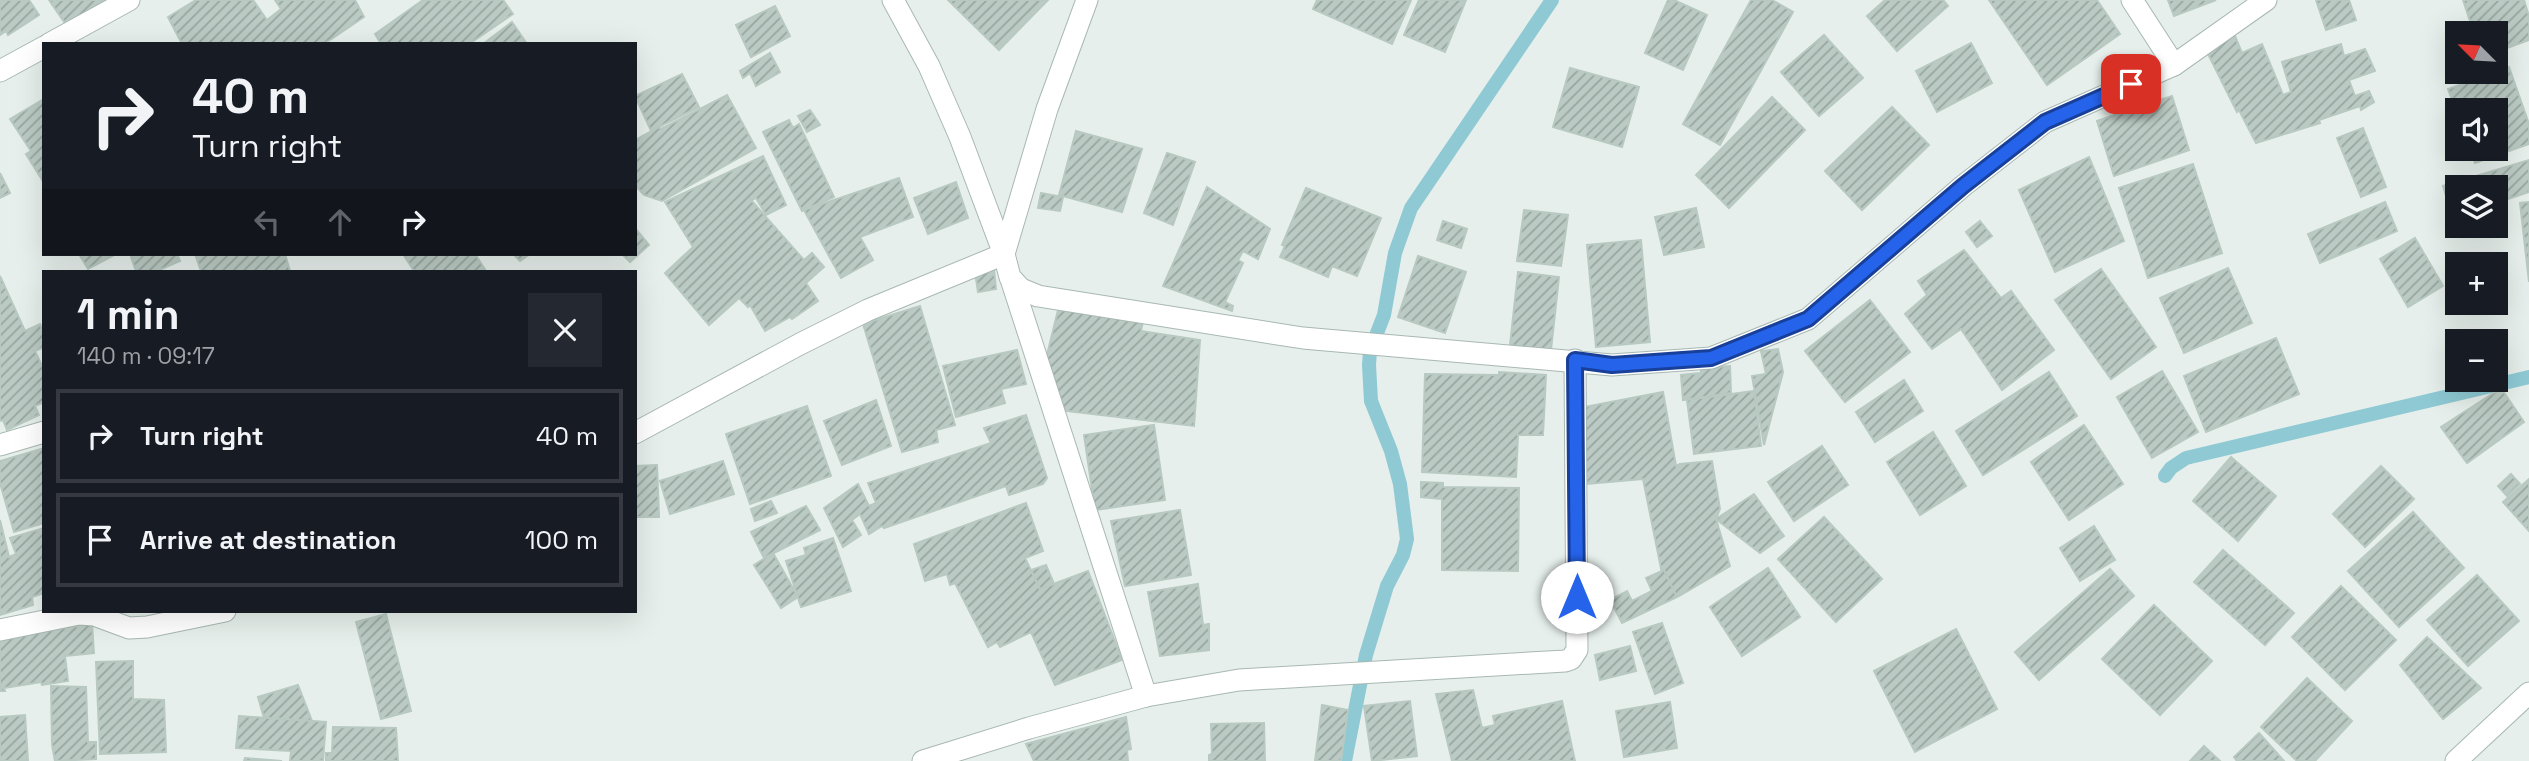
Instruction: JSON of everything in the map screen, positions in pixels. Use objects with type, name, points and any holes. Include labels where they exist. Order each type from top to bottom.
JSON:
[{"type":"street","points":[[53,42],[129,0]]},
{"type":"street","points":[[893,0],[929,66],[960,136],[1004,254],[1146,696]]},
{"type":"street","points":[[1004,254],[1047,109],[1087,0]]},
{"type":"street","points":[[2132,0],[2174,65]]},
{"type":"street","points":[[1010,277],[1021,289],[1038,296],[1303,338],[1612,365],[1711,358],[1808,319],[1963,186],[2045,122],[2174,65],[2266,0]]},
{"type":"street","points":[[0,71],[42,48]]},
{"type":"street","points":[[637,432],[857,316],[1004,254]]},
{"type":"street","points":[[923,761],[1146,696],[1239,680],[1571,659],[1577,650],[1575,360]]},
{"type":"street","points":[[0,445],[42,433]]},
{"type":"street","points":[[0,631],[79,614],[93,615],[128,628],[148,627],[215,613]]},
{"type":"street","points":[[2456,761],[2529,693]]},
{"type":"building","points":[[0,0],[29,0],[39,15],[8,35],[6,31],[0,35]]},
{"type":"building","points":[[49,0],[104,0],[67,26]]},
{"type":"building","points":[[196,0],[253,0],[267,20],[281,9],[275,0],[355,0],[364,17],[327,42],[181,42],[168,17]]},
{"type":"building","points":[[423,0],[503,0],[513,14],[472,42],[380,42],[375,34]]},
{"type":"building","points":[[948,0],[1048,0],[999,50]]},
{"type":"building","points":[[1317,0],[1411,0],[1392,44],[1313,9]]},
{"type":"building","points":[[1419,0],[1466,0],[1445,52],[1404,35]]},
{"type":"building","points":[[1668,0],[1674,0],[1707,15],[1683,70],[1645,53]]},
{"type":"building","points":[[1751,0],[1772,0],[1793,12],[1720,145],[1683,124]]},
{"type":"building","points":[[1885,0],[1943,0],[1948,6],[1897,51],[1867,16]]},
{"type":"building","points":[[1989,0],[2097,0],[2120,34],[2047,85]]},
{"type":"building","points":[[2168,0],[2216,0],[2174,16]]},
{"type":"building","points":[[2316,0],[2349,0],[2356,20],[2326,30]]},
{"type":"building","points":[[2463,0],[2524,0],[2529,16],[2529,40],[2508,48],[2508,21],[2470,21]]},
{"type":"building","points":[[775,6],[790,36],[751,57],[736,25]]},
{"type":"building","points":[[512,22],[526,42],[486,42]]},
{"type":"building","points":[[1824,35],[1863,78],[1819,116],[1781,72]]},
{"type":"building","points":[[2235,36],[2242,53],[2262,44],[2283,95],[2291,92],[2282,62],[2341,44],[2344,56],[2365,49],[2375,71],[2349,80],[2355,96],[2369,91],[2374,102],[2361,110],[2360,106],[2319,120],[2320,123],[2256,143],[2206,50]]},
{"type":"building","points":[[1971,43],[1992,83],[1937,112],[1916,71]]},
{"type":"building","points":[[770,53],[780,72],[756,86],[750,73],[743,78],[740,71]]},
{"type":"building","points":[[2508,67],[2529,124],[2529,144],[2508,151],[2508,98],[2451,98],[2448,89],[2462,84],[2508,84]]},
{"type":"building","points":[[1570,68],[1639,87],[1622,147],[1553,127]]},
{"type":"building","points":[[682,74],[699,107],[651,131],[637,95]]},
{"type":"building","points":[[727,95],[756,148],[662,201],[644,195],[637,187],[637,139],[659,127],[661,129]]},
{"type":"building","points":[[2172,96],[2189,150],[2114,176],[2097,121]]},
{"type":"building","points":[[1772,97],[1805,130],[1729,208],[1696,175]]},
{"type":"building","points":[[42,100],[42,180],[26,154],[31,151],[10,119]]},
{"type":"building","points":[[1892,107],[1929,145],[1862,210],[1825,171]]},
{"type":"building","points":[[810,110],[820,125],[807,132],[798,116]]},
{"type":"building","points":[[789,120],[793,128],[799,124],[834,197],[802,211],[763,132]]},
{"type":"building","points":[[2363,128],[2386,187],[2361,197],[2337,138]]},
{"type":"building","points":[[1076,131],[1142,149],[1122,212],[1059,195]]},
{"type":"building","points":[[1167,153],[1195,162],[1173,225],[1144,213]]},
{"type":"building","points":[[763,156],[786,205],[766,215],[756,198],[751,200],[804,260],[812,253],[824,267],[806,283],[818,301],[792,319],[790,317],[765,331],[750,305],[748,307],[739,298],[709,325],[665,273],[693,247],[665,202]]},
{"type":"building","points":[[2089,157],[2124,241],[2055,272],[2019,190]]},
{"type":"building","points":[[2529,160],[2529,192],[2508,199],[2508,175],[2479,175]]},
{"type":"building","points":[[2193,164],[2222,253],[2148,278],[2119,188]]},
{"type":"building","points":[[0,173],[10,193],[0,198]]},
{"type":"building","points":[[899,178],[913,217],[860,237],[873,260],[841,278],[804,210]]},
{"type":"building","points":[[956,182],[968,218],[928,234],[914,198]]},
{"type":"building","points":[[1207,187],[1270,229],[1258,259],[1243,251],[1238,260],[1243,263],[1225,302],[1233,306],[1232,311],[1163,286]]},
{"type":"building","points":[[1306,188],[1381,218],[1357,276],[1332,266],[1328,277],[1280,257],[1285,246],[1282,245]]},
{"type":"building","points":[[1041,193],[1063,197],[1060,211],[1038,208]]},
{"type":"building","points":[[2385,202],[2397,231],[2320,263],[2308,234]]},
{"type":"building","points":[[2529,202],[2529,282],[2520,203]]},
{"type":"building","points":[[1696,208],[1704,247],[1664,255],[1655,217]]},
{"type":"building","points":[[1524,210],[1568,215],[1561,266],[1517,261]]},
{"type":"building","points":[[1443,221],[1467,229],[1461,248],[1437,240]]},
{"type":"building","points":[[1980,221],[1992,236],[1977,247],[1966,232]]},
{"type":"building","points":[[637,230],[649,245],[637,256]]},
{"type":"building","points":[[2415,238],[2443,286],[2408,307],[2380,259]]},
{"type":"building","points":[[1641,240],[1650,342],[1596,347],[1587,245]]},
{"type":"building","points":[[1964,250],[2001,298],[2011,291],[2054,350],[2002,390],[1961,329],[1932,349],[1905,314],[1927,295],[1918,281]]},
{"type":"building","points":[[80,256],[112,256],[88,269]]},
{"type":"building","points":[[178,256],[180,261],[159,270],[136,270],[131,257]]},
{"type":"building","points":[[196,256],[286,256],[290,270],[201,270]]},
{"type":"building","points":[[404,256],[476,256],[485,270],[413,270]]},
{"type":"building","points":[[624,256],[637,256],[630,262]]},
{"type":"building","points":[[1418,256],[1466,272],[1445,333],[1398,317]]},
{"type":"building","points":[[2228,268],[2252,323],[2184,353],[2160,298]]},
{"type":"building","points":[[994,269],[996,289],[978,292],[975,272]]},
{"type":"building","points":[[2101,269],[2156,347],[2111,379],[2055,300]]},
{"type":"building","points":[[1518,272],[1559,277],[1551,350],[1510,345]]},
{"type":"building","points":[[0,276],[25,331],[40,324],[42,328],[42,348],[35,351],[42,366],[42,403],[35,406],[39,415],[7,430],[3,420],[0,421]]},
{"type":"building","points":[[1870,300],[1910,352],[1845,402],[1805,351]]},
{"type":"building","points":[[920,306],[955,425],[936,430],[938,442],[902,452],[863,324]]},
{"type":"building","points":[[1059,306],[1144,316],[1141,331],[1200,340],[1194,426],[1059,410],[1046,359]]},
{"type":"building","points":[[2276,338],[2299,394],[2206,432],[2184,376]]},
{"type":"building","points":[[1778,349],[1783,372],[1764,445],[1752,376],[1766,374],[1761,351]]},
{"type":"building","points":[[1017,350],[1026,384],[1001,389],[1005,403],[956,417],[943,366]]},
{"type":"building","points":[[1730,366],[1731,393],[1683,400],[1681,375],[1701,373],[1701,368]]},
{"type":"building","points":[[2162,371],[2198,432],[2152,458],[2117,397]]},
{"type":"building","points":[[1499,372],[1546,375],[1543,435],[1518,435],[1516,477],[1422,472],[1425,374],[1499,375]]},
{"type":"building","points":[[2049,372],[2077,416],[1983,475],[1956,431]]},
{"type":"building","points":[[1904,380],[1923,411],[1875,442],[1856,412]]},
{"type":"building","points":[[1754,391],[1761,446],[1694,454],[1687,400]]},
{"type":"building","points":[[1663,392],[1676,466],[1712,461],[1720,509],[1716,519],[1730,566],[1679,596],[1667,598],[1643,479],[1587,484],[1574,409]]},
{"type":"building","points":[[2495,392],[2504,392],[2524,422],[2467,463],[2441,427]]},
{"type":"building","points":[[876,400],[891,446],[842,465],[824,421]]},
{"type":"building","points":[[807,406],[831,476],[750,504],[726,434]]},
{"type":"building","points":[[1026,415],[1047,478],[1043,484],[1009,495],[1006,486],[884,528],[882,526],[869,534],[860,514],[852,520],[861,535],[843,547],[824,508],[858,484],[869,506],[876,503],[868,483],[991,443],[984,428]]},
{"type":"building","points":[[1154,425],[1165,500],[1095,510],[1084,435]]},
{"type":"building","points":[[2084,425],[2123,484],[2069,520],[2031,462]]},
{"type":"building","points":[[1933,432],[1966,486],[1920,515],[1887,462]]},
{"type":"building","points":[[1822,446],[1848,485],[1794,521],[1768,482]]},
{"type":"building","points":[[42,449],[42,524],[14,532],[0,483],[0,461]]},
{"type":"building","points":[[2231,457],[2276,496],[2238,541],[2193,501]]},
{"type":"building","points":[[723,461],[734,494],[670,514],[660,481]]},
{"type":"building","points":[[657,465],[659,517],[637,517],[637,466]]},
{"type":"building","points":[[2381,466],[2414,499],[2365,547],[2333,514]]},
{"type":"building","points":[[2511,474],[2520,484],[2507,496],[2498,486]]},
{"type":"building","points":[[2529,479],[2529,531],[2503,502]]},
{"type":"building","points":[[1421,482],[1443,483],[1443,487],[1519,488],[1518,571],[1442,570],[1442,499],[1421,497]]},
{"type":"building","points":[[1754,494],[1784,536],[1760,553],[1716,519]]},
{"type":"building","points":[[771,501],[777,513],[755,521],[751,509]]},
{"type":"building","points":[[1026,503],[1043,551],[1025,558],[1040,589],[1088,571],[1122,660],[1055,685],[1031,632],[1000,647],[997,642],[988,647],[955,583],[950,585],[947,574],[925,581],[914,544]]},
{"type":"building","points":[[806,506],[820,530],[764,558],[751,532]]},
{"type":"building","points":[[1180,510],[1191,575],[1125,586],[1111,521]]},
{"type":"building","points":[[2413,512],[2464,568],[2399,627],[2348,571]]},
{"type":"building","points":[[1824,517],[1882,579],[1836,622],[1778,559]]},
{"type":"building","points":[[0,520],[9,557],[16,554],[10,538],[42,529],[42,594],[32,597],[33,605],[0,615]]},
{"type":"building","points":[[2094,526],[2115,560],[2080,581],[2060,548]]},
{"type":"building","points":[[833,538],[851,591],[801,607],[786,561],[806,555],[804,548]]},
{"type":"building","points":[[2223,550],[2294,613],[2265,645],[2194,582]]},
{"type":"building","points":[[773,553],[798,597],[781,608],[754,565]]},
{"type":"building","points":[[1046,565],[1054,584],[1040,589],[1031,570]]},
{"type":"building","points":[[1768,568],[1800,617],[1742,656],[1710,607]]},
{"type":"building","points":[[2110,569],[2134,596],[2039,680],[2015,652]]},
{"type":"building","points":[[1664,570],[1677,597],[1622,623],[1610,600],[1627,591],[1632,601],[1652,591],[1646,578]]},
{"type":"building","points":[[2477,575],[2519,621],[2468,666],[2427,620]]},
{"type":"building","points":[[1198,584],[1203,625],[1209,624],[1209,650],[1160,656],[1148,592]]},
{"type":"building","points":[[2341,586],[2396,640],[2345,690],[2292,637]]},
{"type":"building","points":[[2154,605],[2212,661],[2160,715],[2102,659]]},
{"type":"building","points":[[386,614],[411,711],[381,719],[356,622]]},
{"type":"building","points":[[1662,623],[1683,683],[1655,694],[1633,632]]},
{"type":"building","points":[[92,624],[94,653],[65,656],[68,681],[42,685],[41,682],[0,691],[0,638]]},
{"type":"building","points":[[1956,629],[1997,709],[1915,752],[1874,671]]},
{"type":"building","points":[[2427,637],[2481,688],[2443,719],[2400,665]]},
{"type":"building","points":[[1630,646],[1636,671],[1600,680],[1595,655]]},
{"type":"building","points":[[133,661],[133,699],[164,700],[166,752],[100,754],[96,662]]},
{"type":"building","points":[[2307,678],[2352,721],[2315,761],[2297,761],[2261,727]]},
{"type":"building","points":[[298,685],[312,721],[264,718],[258,697]]},
{"type":"building","points":[[51,686],[86,687],[88,742],[96,742],[96,759],[55,761],[52,745]]},
{"type":"building","points":[[1473,690],[1482,728],[1495,725],[1493,716],[1562,701],[1575,761],[1452,761],[1436,694]]},
{"type":"building","points":[[1410,701],[1417,756],[1372,761],[1364,706]]},
{"type":"building","points":[[1670,702],[1677,748],[1624,757],[1616,711]]},
{"type":"building","points":[[1322,705],[1348,710],[1341,761],[1315,761]]},
{"type":"building","points":[[25,715],[28,761],[0,761],[0,717]]},
{"type":"building","points":[[239,716],[326,722],[323,761],[290,761],[291,751],[236,748]]},
{"type":"building","points":[[1126,717],[1131,749],[1127,750],[1128,761],[1034,761],[1026,744]]},
{"type":"building","points":[[1264,723],[1265,761],[1209,761],[1209,755],[1212,754],[1211,724]]},
{"type":"building","points":[[333,727],[396,728],[398,761],[326,761],[326,753],[332,753]]},
{"type":"building","points":[[2259,733],[2284,761],[2237,761],[2234,757]]},
{"type":"building","points":[[2204,746],[2220,761],[2190,761]]},
{"type":"building","points":[[245,758],[282,761],[244,761]]},
{"type":"waterway","points":[[1345,761],[1366,655],[1387,586],[1403,555],[1407,539],[1400,484],[1391,451],[1371,401],[1369,365],[1370,351],[1384,315],[1395,253],[1411,208],[1552,0]]},
{"type":"waterway","points":[[2165,476],[2171,468],[2186,458],[2529,377]]},
{"type":"route","points":[[1577,597],[1575,360],[1612,365],[1711,358],[1808,319],[1963,186],[2045,122],[2131,84]]}]
